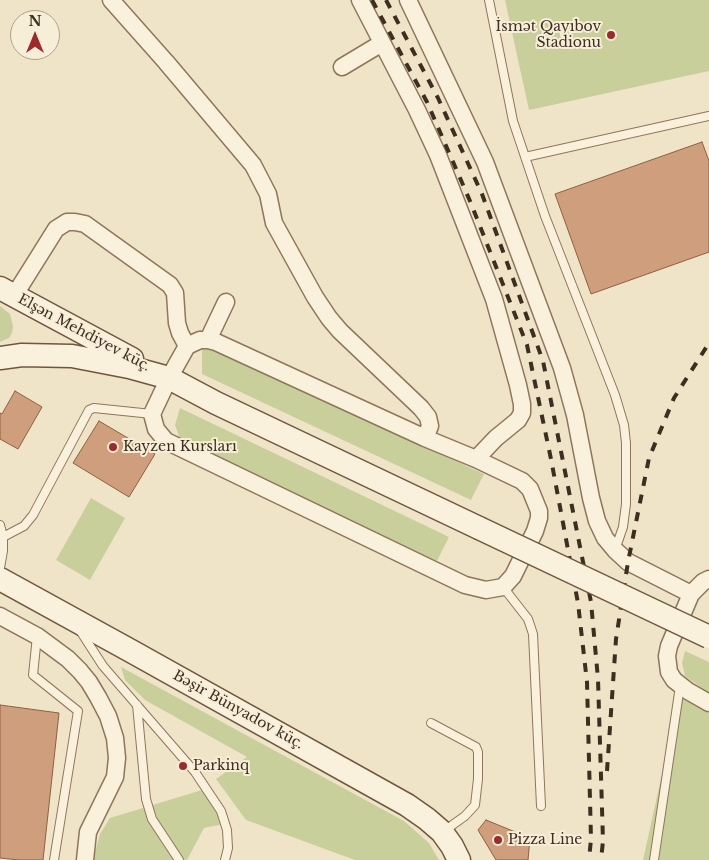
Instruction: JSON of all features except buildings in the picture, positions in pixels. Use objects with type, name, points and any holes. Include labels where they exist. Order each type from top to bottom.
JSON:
[{"type":"main road","name":"Elşən Mehdiyev küç.","points":[[7,292],[169,378]]},
{"type":"main road","points":[[0,358],[22,355],[72,356],[129,367],[169,378],[216,403],[709,637]]},
{"type":"main road","name":"Bəşir Bünyadov küç.","points":[[0,579],[407,805],[442,832],[459,860]]},
{"type":"street","points":[[111,0],[253,165],[268,194],[274,222],[328,318],[340,332],[421,408],[428,417],[430,426],[425,438]]},
{"type":"street","points":[[360,0],[438,155],[494,299],[518,385],[522,413],[518,420],[476,458]]},
{"type":"street","points":[[408,0],[485,162],[562,368],[591,498],[597,520],[605,538],[628,562],[690,594]]},
{"type":"street","points":[[342,66],[382,43]]},
{"type":"street","points":[[7,292],[56,229],[67,222],[85,224],[170,285],[175,293],[177,323],[187,346]]},
{"type":"street","points":[[208,340],[226,302]]},
{"type":"street","points":[[208,340],[425,438],[476,458],[522,481],[530,489],[539,511],[539,518],[535,531],[513,576],[503,587],[486,590],[465,585],[166,441],[156,429],[152,414],[187,346],[194,341],[208,340]]},
{"type":"street","points":[[709,579],[690,594],[669,646],[667,656],[669,672],[680,686],[709,703]]},
{"type":"street","points":[[0,616],[37,636],[68,659],[89,682],[108,716],[115,738],[118,758],[115,777],[88,832],[85,860]]},
{"type":"lane","points":[[489,0],[513,121],[545,216],[615,395],[624,425],[626,443],[626,504],[615,550]]},
{"type":"lane","points":[[525,157],[709,116]]},
{"type":"lane","points":[[3,537],[24,526],[33,515],[90,410],[94,408],[152,414]]},
{"type":"lane","points":[[0,525],[3,537],[0,568]]},
{"type":"lane","points":[[503,587],[528,619],[533,634],[541,806]]},
{"type":"lane","points":[[74,620],[102,666],[195,772],[221,811],[227,830],[228,848],[225,860]]},
{"type":"lane","points":[[37,636],[33,675],[78,711],[54,860]]},
{"type":"lane","points":[[654,860],[680,686]]},
{"type":"lane","points":[[137,705],[146,799],[152,819],[178,860]]},
{"type":"lane","points":[[431,723],[476,747],[478,752],[475,805],[465,816],[442,832]]},
{"type":"green space","name":"İsmət Qayıbov Stadionu","points":[[505,0],[709,0],[709,71],[529,110]]},
{"type":"green space","points":[[0,306],[10,314],[13,326],[9,338],[0,342]]},
{"type":"green space","points":[[202,345],[484,474],[471,500],[202,374]]},
{"type":"green space","points":[[180,408],[449,537],[437,561],[181,442],[175,425]]},
{"type":"green space","points":[[91,498],[125,518],[90,580],[56,560]]},
{"type":"green space","points":[[685,651],[709,662],[709,693],[685,676],[682,663]]},
{"type":"green space","points":[[121,667],[404,821],[429,843],[439,860],[355,860],[246,820],[216,779],[247,757],[145,700],[125,680]]},
{"type":"green space","points":[[679,697],[709,713],[709,860],[643,860]]},
{"type":"green space","points":[[202,790],[224,824],[204,828],[187,860],[93,860],[100,834],[110,818]]},
{"type":"railway","points":[[372,0],[427,102],[470,201],[527,345],[578,603],[587,682],[591,839],[589,860]]},
{"type":"railway","points":[[386,0],[438,98],[482,194],[543,361],[591,602],[598,679],[603,841],[601,860]]},
{"type":"railway","points":[[607,771],[616,639],[628,562],[649,458],[674,398],[709,343]]},
{"type":"place","name":"İsmət Qayıbov Stadionu","points":[[611,35]]},
{"type":"place","name":"Kayzen Kursları","points":[[113,447]]},
{"type":"place","name":"Parkinq","points":[[183,766]]},
{"type":"place","name":"Pizza Line","points":[[498,840]]}]
